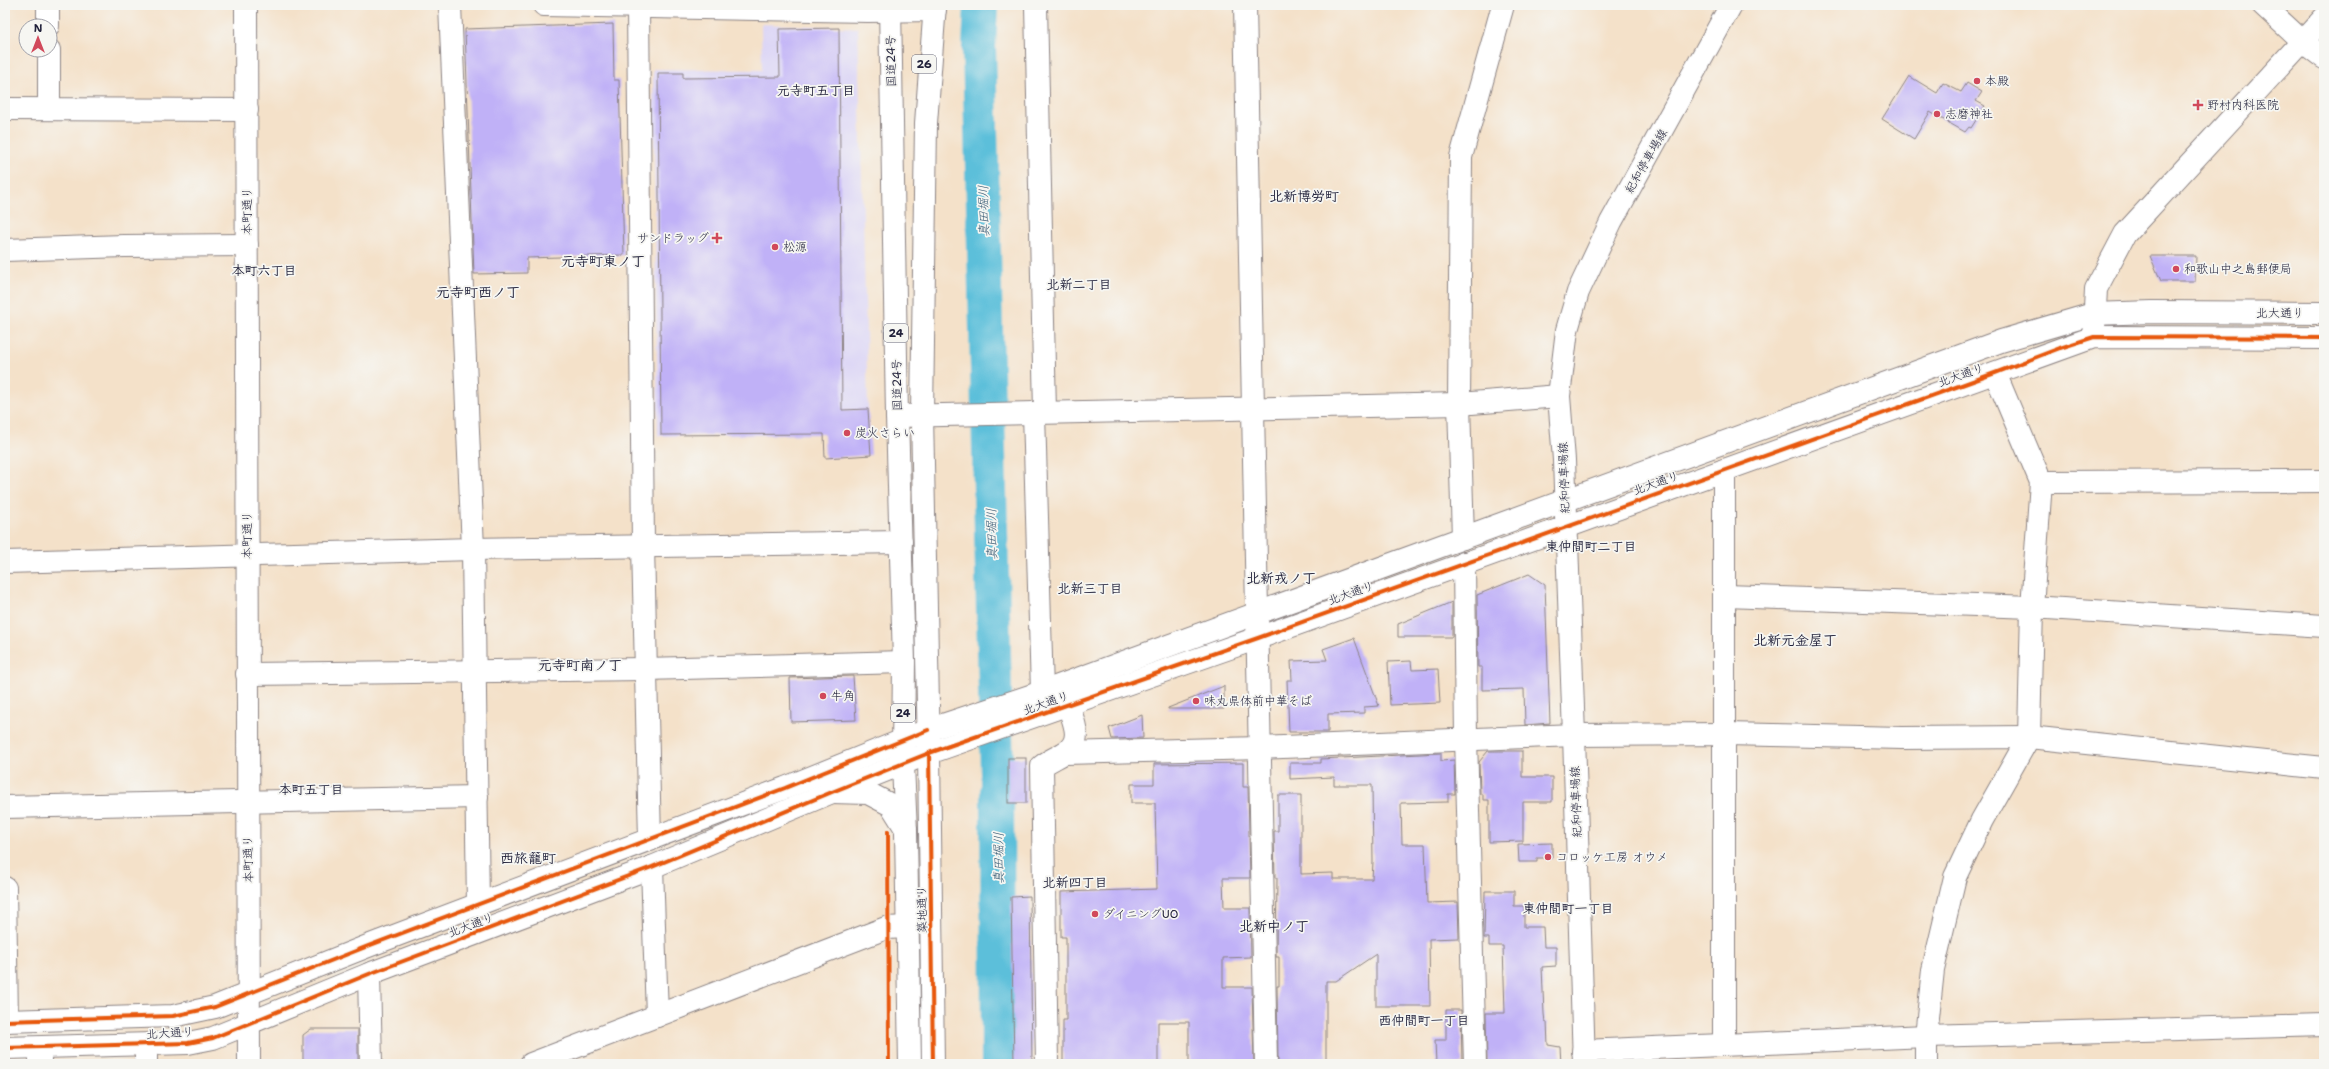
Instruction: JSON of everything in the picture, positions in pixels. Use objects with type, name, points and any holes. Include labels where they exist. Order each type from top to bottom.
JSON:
[{"type":"main road","points":[[48,5],[48,18]]},
{"type":"main road","name":"本町通り","points":[[246,5],[247,674],[250,993],[249,1064]]},
{"type":"main road","points":[[450,5],[473,549],[476,672],[478,906]]},
{"type":"main road","points":[[544,5],[890,8],[929,7]]},
{"type":"main road","points":[[1036,5],[1042,692]]},
{"type":"main road","points":[[1245,5],[1266,1064]]},
{"type":"main road","points":[[1464,538],[1460,404],[1461,157],[1503,5]]},
{"type":"main road","name":"紀和停車場線","points":[[1584,1058],[1574,735],[1565,501],[1559,396],[1567,330],[1578,292],[1611,222],[1731,5]]},
{"type":"main road","points":[[2263,5],[2302,42],[2324,58]]},
{"type":"main road","points":[[638,6],[643,546],[650,840]]},
{"type":"main road","name":"国道24号","points":[[929,7],[922,415],[929,753]]},
{"type":"main road","name":"国道24号","points":[[890,8],[897,416],[904,662],[903,765]]},
{"type":"main road","points":[[2094,337],[2093,314],[2096,290],[2125,234],[2324,18]]},
{"type":"main road","points":[[49,58],[49,108]]},
{"type":"main road","points":[[5,109],[246,110]]},
{"type":"main road","points":[[5,250],[124,246],[247,245]]},
{"type":"main road","name":"北大通り","points":[[6,1021],[173,1016],[215,1007],[650,840],[928,730],[1042,692],[2001,341],[2093,314],[2152,312],[2324,313]]},
{"type":"main road","name":"北大通り","points":[[5,1048],[40,1056],[146,1054],[213,1038],[249,1022],[370,974],[652,867],[832,792],[903,765],[929,753],[1009,727],[2094,337],[2324,338]]},
{"type":"main road","points":[[1926,1064],[1926,1036],[1933,970],[1955,877],[1982,820],[2029,738],[2032,607],[2041,482],[1995,373]]},
{"type":"main road","points":[[897,416],[1460,404],[1559,396]]},
{"type":"main road","points":[[1724,470],[1726,596],[1724,1044]]},
{"type":"main road","points":[[2041,482],[2324,481]]},
{"type":"main road","points":[[5,562],[473,549],[901,542]]},
{"type":"main road","points":[[1464,563],[1466,738],[1475,1064]]},
{"type":"main road","points":[[1726,596],[2032,607],[2324,626]]},
{"type":"main road","points":[[247,674],[645,669],[904,662]]},
{"type":"main road","points":[[1065,753],[1075,742],[1078,733],[1068,705]]},
{"type":"main road","points":[[1047,1064],[1042,766],[1052,758],[1065,753],[1260,748],[1466,738],[1574,735],[1725,734],[1902,738],[2029,738],[2324,768]]},
{"type":"main road","name":"築地通り","points":[[929,753],[933,1064]]},
{"type":"main road","name":"築地通り","points":[[903,765],[906,829],[910,1064]]},
{"type":"main road","points":[[832,792],[868,793],[892,805],[906,829]]},
{"type":"main road","points":[[5,807],[477,797]]},
{"type":"main road","points":[[652,867],[657,1016]]},
{"type":"main road","points":[[5,888],[6,1021]]},
{"type":"main road","points":[[531,1064],[886,928],[908,927]]},
{"type":"main road","points":[[370,974],[370,1064]]},
{"type":"main road","points":[[1584,1058],[1724,1044],[1926,1036],[2324,1025]]},
{"type":"shaded area","points":[[761,24],[858,28],[868,409],[813,410],[813,434],[658,436],[653,69],[762,70]]},
{"type":"building","points":[[613,24],[614,80],[619,80],[624,255],[527,258],[527,273],[474,274],[465,29]]},
{"type":"building","points":[[839,28],[842,410],[868,409],[871,455],[825,458],[824,434],[661,435],[658,73],[683,73],[683,78],[780,77],[779,29]]},
{"type":"building","points":[[1909,76],[1937,93],[1943,83],[1961,92],[1967,83],[1982,92],[1976,101],[1985,106],[1971,128],[1969,127],[1965,132],[1930,112],[1914,139],[1882,119]]},
{"type":"building","name":"和歌山中之島郵便局","points":[[2150,256],[2196,256],[2195,281],[2161,281]]},
{"type":"building","points":[[1529,574],[1545,585],[1550,723],[1525,725],[1524,689],[1482,690],[1482,667],[1478,667],[1477,595]]},
{"type":"building","points":[[1452,602],[1452,637],[1398,637],[1398,624]]},
{"type":"building","points":[[1354,638],[1379,706],[1364,707],[1364,713],[1328,714],[1328,732],[1289,732],[1287,680],[1292,680],[1291,661],[1327,660],[1323,649]]},
{"type":"building","points":[[1411,661],[1412,670],[1438,669],[1440,703],[1390,705],[1388,662]]},
{"type":"building","name":"牛角","points":[[853,676],[856,720],[791,722],[790,678]]},
{"type":"building","points":[[1224,686],[1224,709],[1168,709],[1168,708]]},
{"type":"building","points":[[1142,715],[1143,738],[1112,739],[1109,728]]},
{"type":"building","points":[[1488,751],[1522,751],[1522,777],[1552,777],[1552,802],[1523,802],[1523,841],[1489,842],[1489,800],[1483,800],[1483,794],[1480,794],[1479,762]]},
{"type":"building","points":[[1441,753],[1441,761],[1454,760],[1455,794],[1448,794],[1448,802],[1401,803],[1402,844],[1425,844],[1427,903],[1458,902],[1459,938],[1429,939],[1430,1006],[1376,1006],[1376,954],[1336,981],[1326,981],[1326,1064],[1278,1064],[1277,986],[1279,986],[1279,957],[1276,957],[1277,878],[1275,878],[1274,831],[1278,831],[1278,795],[1301,795],[1301,874],[1333,873],[1333,879],[1372,879],[1373,862],[1372,785],[1334,785],[1334,777],[1290,779],[1290,763],[1321,763],[1321,759]]},
{"type":"building","points":[[1008,758],[1026,758],[1026,803],[1008,803]]},
{"type":"building","points":[[1243,763],[1243,787],[1248,787],[1250,878],[1223,878],[1224,908],[1250,908],[1251,957],[1223,958],[1223,987],[1252,987],[1254,1064],[1189,1064],[1189,1022],[1158,1022],[1158,1064],[1063,1064],[1063,1020],[1066,1020],[1066,937],[1061,937],[1061,892],[1157,889],[1155,803],[1131,803],[1131,784],[1154,784],[1154,764]]},
{"type":"building","points":[[1552,843],[1552,858],[1537,858],[1537,862],[1519,862],[1518,844]]},
{"type":"building","points":[[1485,891],[1514,891],[1514,906],[1524,906],[1524,927],[1543,927],[1544,947],[1556,947],[1556,966],[1542,967],[1544,1014],[1545,1022],[1547,1022],[1548,1045],[1560,1047],[1561,1064],[1487,1064],[1486,1013],[1505,1013],[1503,946],[1489,946],[1489,938],[1484,938]]},
{"type":"building","points":[[1030,896],[1032,1063],[1014,1063],[1011,897]]},
{"type":"building","points":[[1446,1010],[1461,1010],[1462,1064],[1436,1064],[1435,1040],[1446,1040]]},
{"type":"building","points":[[311,1029],[358,1029],[358,1064],[303,1064],[303,1035]]},
{"type":"waterway","name":"真田堀川","points":[[981,5],[979,47],[997,773],[998,1064]]},
{"type":"cycle path","points":[[5,1048],[188,1043],[213,1038],[369,974],[652,867],[929,753],[1258,638],[2094,337],[2324,338]]},
{"type":"cycle path","points":[[5,1021],[173,1016],[215,1007],[368,946],[785,788],[928,730]]},
{"type":"cycle path","points":[[929,753],[933,1064]]},
{"type":"cycle path","points":[[888,831],[889,1064]]},
{"type":"place","name":"本殿","points":[[1977,81]]},
{"type":"place","name":"野村内科医院","points":[[2198,105]]},
{"type":"place","name":"志磨神社","points":[[1937,114]]},
{"type":"place","name":"サンドラッグ","points":[[717,238]]},
{"type":"place","name":"松源","points":[[775,247]]},
{"type":"place","name":"和歌山中之島郵便局","points":[[2176,269]]},
{"type":"place","name":"炭火さらい","points":[[847,433]]},
{"type":"place","name":"牛角","points":[[823,696]]},
{"type":"place","name":"味丸県体前中華そば","points":[[1196,701]]},
{"type":"place","name":"コロッケ工房 オウメ","points":[[1548,857]]},
{"type":"place","name":"ダイニングUO","points":[[1095,914]]},
{"type":"district","name":"元寺町五丁目","points":[[816,90]]},
{"type":"district","name":"北新博労町","points":[[1304,196]]},
{"type":"district","name":"元寺町東ノ丁","points":[[603,261]]},
{"type":"district","name":"本町六丁目","points":[[264,270]]},
{"type":"district","name":"北新二丁目","points":[[1079,284]]},
{"type":"district","name":"元寺町西ノ丁","points":[[478,292]]},
{"type":"district","name":"東仲間町二丁目","points":[[1591,546]]},
{"type":"district","name":"北新戎ノ丁","points":[[1281,578]]},
{"type":"district","name":"北新三丁目","points":[[1090,588]]},
{"type":"district","name":"北新元金屋丁","points":[[1795,640]]},
{"type":"district","name":"元寺町南ノ丁","points":[[580,665]]},
{"type":"district","name":"本町五丁目","points":[[311,789]]},
{"type":"district","name":"西旅籠町","points":[[528,858]]},
{"type":"district","name":"北新四丁目","points":[[1075,882]]},
{"type":"district","name":"東仲間町一丁目","points":[[1568,908]]},
{"type":"district","name":"北新中ノ丁","points":[[1274,926]]},
{"type":"district","name":"西仲間町一丁目","points":[[1424,1020]]}]
